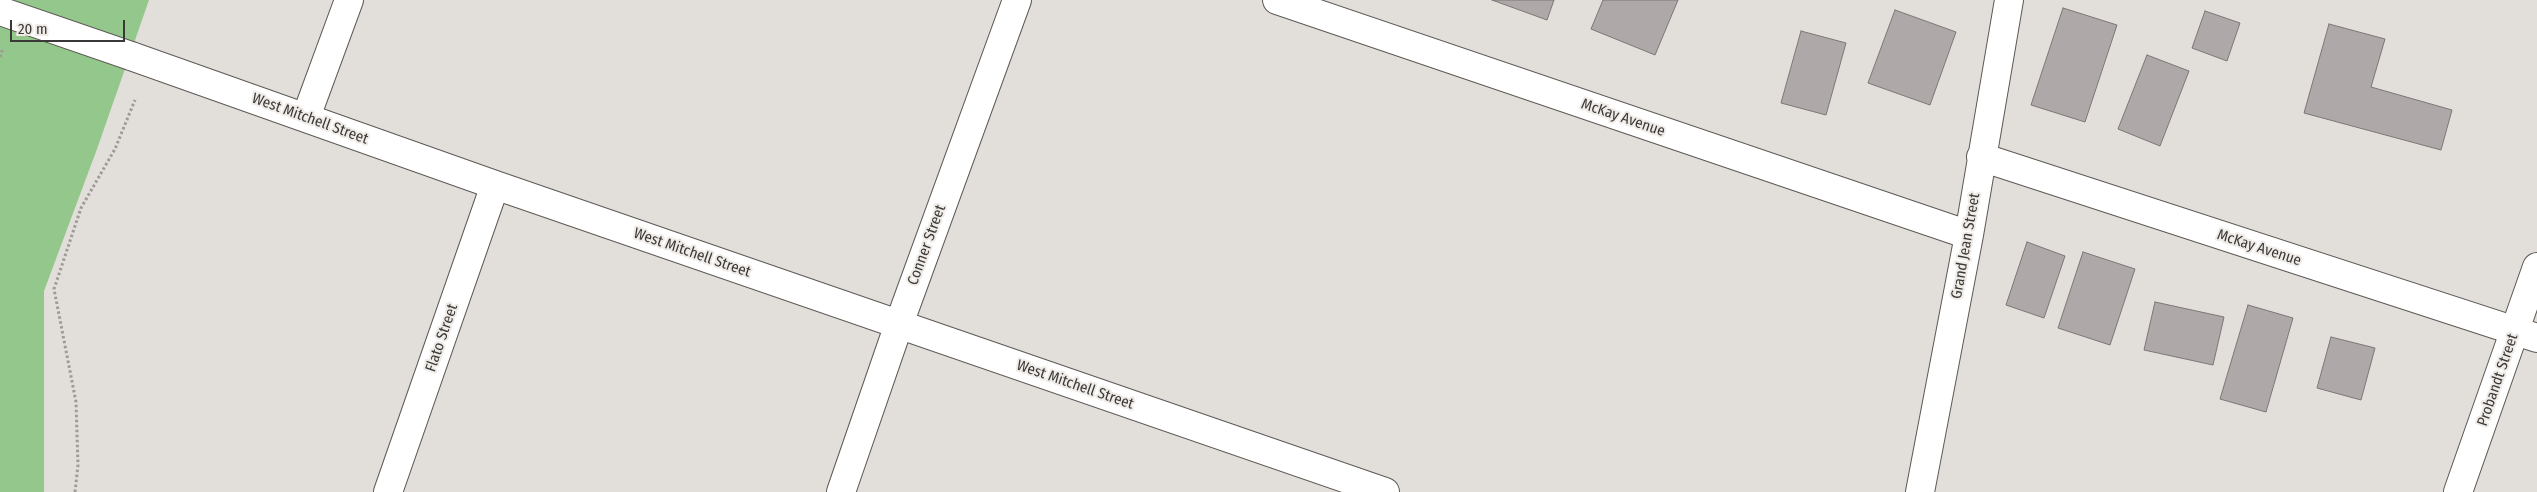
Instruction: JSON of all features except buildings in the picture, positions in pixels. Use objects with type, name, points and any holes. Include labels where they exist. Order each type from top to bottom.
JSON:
[{"type":"street","points":[[306,117],[349,0]]},
{"type":"street","name":"Conner Street","points":[[841,492],[899,324],[1017,0]]},
{"type":"street","name":"McKay Avenue","points":[[1277,0],[1969,235]]},
{"type":"street","name":"Grand Jean Street","points":[[1920,492],[1969,235],[1980,158],[2009,0]]},
{"type":"street","name":"West Mitchell Street","points":[[0,11],[495,185],[1385,492]]},
{"type":"street","name":"McKay Avenue","points":[[1980,158],[2526,334]]},
{"type":"street","name":"Flato Street","points":[[388,492],[495,185]]},
{"type":"street","name":"Probandt Street","points":[[2458,492],[2526,334],[2537,267]]},
{"type":"path","points":[[75,492],[78,465],[76,402],[54,289],[81,208],[115,149],[135,100]]},
{"type":"green space","points":[[0,0],[149,0],[97,149],[44,291],[44,492],[0,492]]}]
